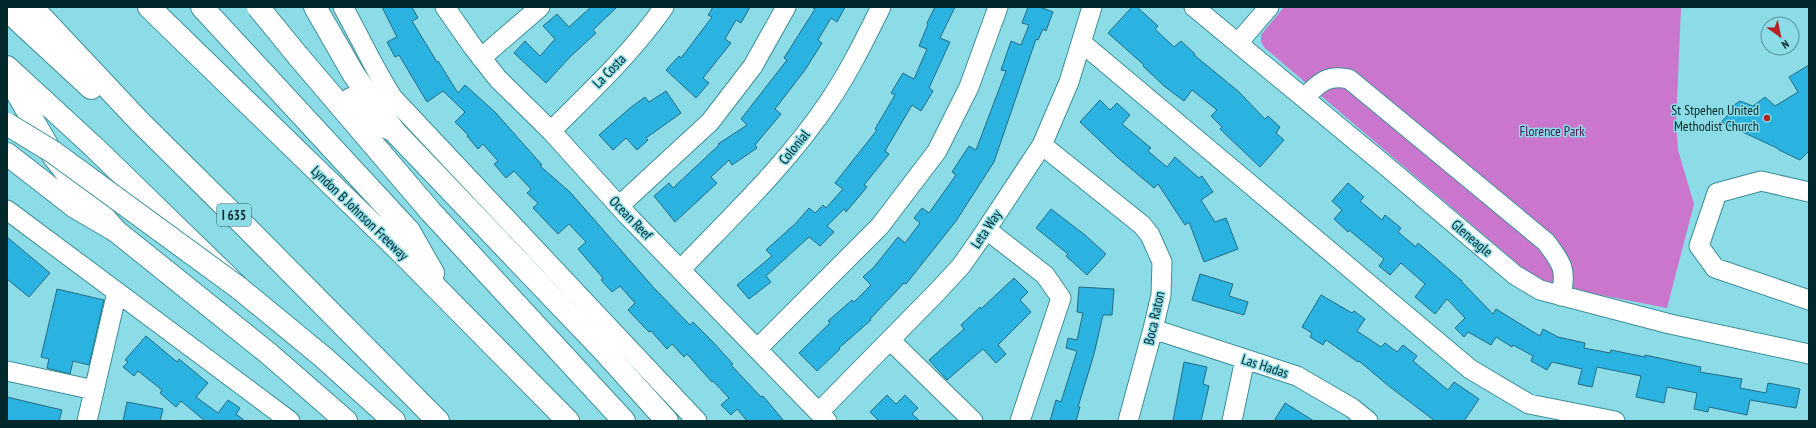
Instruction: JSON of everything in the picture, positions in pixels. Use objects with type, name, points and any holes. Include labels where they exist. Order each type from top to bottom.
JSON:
[{"type":"main road","name":"I 635","points":[[32,7],[138,120],[438,421]]},
{"type":"main road","name":"Lyndon B Johnson Freeway","points":[[149,7],[449,300],[568,421]]},
{"type":"main road","points":[[202,7],[409,231],[449,300]]},
{"type":"main road","points":[[250,7],[322,69],[370,119],[394,131]]},
{"type":"main road","points":[[258,7],[431,212],[624,421]]},
{"type":"main road","points":[[274,7],[300,55]]},
{"type":"main road","points":[[315,7],[354,75],[394,131],[603,350],[667,421]]},
{"type":"main road","points":[[7,10],[84,84],[138,120]]},
{"type":"main road","points":[[7,67],[95,148],[239,288]]},
{"type":"main road","points":[[7,76],[54,157],[80,190],[116,231]]},
{"type":"main road","points":[[7,124],[53,152],[239,288],[323,357],[394,421]]},
{"type":"main road","points":[[7,154],[75,207],[116,231],[268,353],[346,421]]},
{"type":"street","points":[[343,7],[363,42],[379,78],[393,98],[697,421]]},
{"type":"street","name":"Ocean Reef","points":[[445,7],[481,58],[498,79],[551,131],[619,206],[823,416]]},
{"type":"street","points":[[481,58],[540,7]]},
{"type":"street","name":"La Costa","points":[[551,131],[624,56],[648,29],[664,7]]},
{"type":"street","points":[[619,206],[710,122],[753,66],[786,7]]},
{"type":"street","name":"Colonial","points":[[680,269],[765,182],[829,102],[854,63],[881,7]]},
{"type":"street","points":[[758,348],[880,226],[937,151],[969,87],[998,7]]},
{"type":"street","name":"Leta Way","points":[[823,416],[890,340],[961,266],[987,230],[1042,145],[1069,82],[1092,7]]},
{"type":"street","name":"Gleneagle","points":[[1194,7],[1516,276],[1540,290],[1670,324],[1809,354]]},
{"type":"street","points":[[1238,43],[1269,7]]},
{"type":"street","points":[[1082,43],[1470,369],[1529,404],[1615,421]]},
{"type":"street","points":[[1304,98],[1321,82],[1330,78],[1340,77],[1349,79],[1546,242],[1557,256],[1563,267],[1564,280],[1561,296]]},
{"type":"street","name":"Boca Raton","points":[[1042,145],[1133,217],[1150,235],[1162,262],[1161,295],[1128,421]]},
{"type":"street","points":[[1809,192],[1761,181],[1717,193],[1699,246],[1715,268],[1809,300]]},
{"type":"street","points":[[7,210],[290,421]]},
{"type":"street","points":[[987,230],[1045,275],[1061,298],[1020,421]]},
{"type":"street","points":[[87,421],[117,292]]},
{"type":"street","name":"Las Hadas","points":[[1153,329],[1297,376],[1352,408],[1368,421]]},
{"type":"street","points":[[890,340],[973,421]]},
{"type":"street","points":[[1232,421],[1245,359]]},
{"type":"street","points":[[7,371],[94,390]]},
{"type":"green space","name":"Florence Park","points":[[1284,7],[1681,7],[1676,125],[1678,150],[1694,204],[1667,308],[1550,285],[1531,275],[1265,48],[1261,42],[1261,35]]},
{"type":"building","points":[[382,7],[412,7],[418,18],[412,21],[458,93],[465,85],[495,112],[542,165],[540,166],[570,192],[653,287],[690,325],[693,322],[712,341],[733,364],[731,365],[761,397],[763,396],[784,421],[747,421],[737,409],[731,415],[721,405],[729,398],[713,381],[712,382],[687,354],[684,357],[672,344],[667,349],[651,331],[649,332],[628,310],[635,303],[620,286],[612,292],[601,280],[603,278],[578,249],[586,242],[569,224],[558,234],[533,208],[538,203],[527,193],[531,189],[514,171],[506,178],[494,164],[498,161],[483,144],[478,149],[467,136],[468,135],[455,122],[465,112],[443,91],[427,102],[399,55],[395,57],[387,42],[397,37]]},
{"type":"building","points":[[591,7],[617,7],[593,30],[596,33],[571,56],[546,83],[514,53],[525,41],[540,56],[555,39],[543,26],[557,14],[569,27]]},
{"type":"building","points":[[713,7],[750,7],[741,23],[736,20],[725,39],[731,43],[703,78],[709,83],[696,98],[666,70],[679,56],[681,58],[712,17],[708,15]]},
{"type":"building","points":[[811,7],[845,7],[837,22],[831,18],[818,40],[822,43],[805,70],[775,109],[781,114],[755,145],[757,148],[732,165],[729,160],[711,177],[717,183],[675,222],[654,196],[669,183],[673,188],[719,145],[718,144],[747,125],[741,119],[787,60],[784,58],[815,9]]},
{"type":"building","points":[[935,7],[955,7],[940,38],[950,42],[929,88],[933,91],[921,111],[912,105],[885,151],[889,154],[864,185],[867,187],[846,212],[844,209],[827,226],[834,232],[820,246],[809,237],[766,276],[771,282],[749,299],[737,285],[772,256],[766,250],[796,223],[809,208],[815,213],[823,205],[826,208],[843,189],[835,183],[877,130],[875,129],[895,95],[891,93],[903,73],[914,79],[927,49],[919,46],[928,24],[927,23]]},
{"type":"building","points":[[1028,7],[1040,7],[1053,12],[1046,31],[1043,29],[1038,40],[1036,39],[994,162],[956,221],[906,284],[904,283],[870,319],[871,320],[839,348],[840,349],[817,371],[799,353],[830,323],[828,321],[852,300],[854,302],[871,285],[863,277],[874,267],[898,237],[905,243],[920,223],[914,218],[922,208],[929,213],[956,175],[952,172],[969,146],[976,150],[1006,71],[1001,70],[1011,41],[1021,45],[1029,25],[1022,23]]},
{"type":"building","points":[[1132,7],[1137,7],[1158,26],[1155,29],[1174,47],[1181,41],[1195,54],[1194,55],[1238,91],[1265,119],[1268,116],[1280,127],[1276,133],[1284,140],[1260,167],[1220,129],[1222,127],[1211,116],[1217,110],[1192,90],[1184,101],[1164,86],[1143,66],[1144,65],[1108,33]]},
{"type":"building","name":"St Stpehen United Methodist Church","points":[[1809,65],[1809,151],[1800,160],[1721,122],[1730,113],[1734,105],[1740,101],[1753,106],[1765,97],[1775,106],[1798,92],[1789,77]]},
{"type":"building","points":[[666,91],[681,113],[646,138],[648,140],[637,150],[626,138],[613,150],[599,135],[645,97],[649,102]]},
{"type":"building","points":[[1100,100],[1110,110],[1117,103],[1130,115],[1122,124],[1151,148],[1148,151],[1167,167],[1175,157],[1199,178],[1202,176],[1213,192],[1201,200],[1215,222],[1226,218],[1238,249],[1204,262],[1189,222],[1185,225],[1158,184],[1154,188],[1117,157],[1080,122]]},
{"type":"building","points":[[1348,183],[1364,197],[1360,201],[1382,220],[1385,215],[1401,228],[1398,232],[1416,247],[1418,243],[1431,254],[1462,281],[1493,314],[1496,309],[1540,336],[1543,329],[1558,337],[1585,343],[1584,348],[1610,353],[1611,350],[1645,357],[1645,355],[1701,367],[1700,372],[1742,379],[1740,388],[1766,393],[1768,383],[1800,389],[1796,408],[1750,400],[1747,415],[1709,407],[1708,412],[1694,409],[1697,393],[1667,387],[1664,403],[1636,397],[1641,376],[1597,367],[1592,387],[1578,384],[1582,369],[1552,362],[1547,370],[1531,361],[1533,356],[1513,345],[1512,347],[1496,337],[1491,345],[1468,332],[1464,337],[1455,328],[1465,318],[1447,299],[1435,314],[1415,297],[1425,284],[1401,263],[1390,275],[1379,266],[1384,259],[1349,230],[1348,232],[1334,219],[1342,210],[1332,201]]},
{"type":"building","points":[[1051,209],[1085,235],[1106,254],[1087,275],[1066,256],[1068,254],[1036,228]]},
{"type":"building","points":[[7,237],[50,273],[29,297],[7,279]]},
{"type":"building","points":[[1200,274],[1233,284],[1229,296],[1248,302],[1244,315],[1192,300]]},
{"type":"building","points":[[1014,278],[1028,292],[1020,300],[1031,312],[998,345],[1006,354],[996,363],[983,349],[947,380],[929,360],[964,329],[961,325],[980,307],[981,309]]},
{"type":"building","points":[[1079,287],[1114,289],[1112,315],[1103,315],[1094,354],[1078,407],[1080,407],[1076,421],[1050,421],[1056,400],[1061,402],[1077,351],[1066,348],[1068,338],[1077,340],[1083,313],[1077,312]]},
{"type":"building","points":[[57,289],[104,300],[89,365],[73,361],[70,374],[47,368],[49,359],[41,357]]},
{"type":"building","points":[[1321,295],[1352,313],[1354,311],[1365,319],[1357,331],[1381,347],[1385,343],[1397,352],[1403,345],[1417,356],[1413,361],[1448,390],[1454,382],[1479,399],[1464,421],[1435,421],[1359,361],[1358,362],[1326,340],[1323,345],[1310,337],[1312,333],[1302,327]]},
{"type":"building","points":[[146,336],[177,362],[179,359],[208,383],[196,397],[218,413],[228,400],[240,408],[236,414],[245,421],[205,421],[181,401],[176,407],[160,393],[162,390],[138,371],[134,376],[123,367],[128,362],[125,360]]},
{"type":"building","points":[[1184,362],[1207,367],[1203,384],[1209,386],[1201,421],[1173,421]]},
{"type":"building","points":[[887,395],[896,404],[905,395],[918,408],[912,414],[920,421],[879,421],[870,412]]},
{"type":"building","points":[[7,397],[62,410],[59,421],[7,421]]},
{"type":"building","points":[[127,402],[163,409],[160,421],[123,421]]},
{"type":"building","points":[[1285,403],[1314,421],[1274,421]]},
{"type":"place","name":"St Stpehen United Methodist Church","points":[[1767,118]]}]
